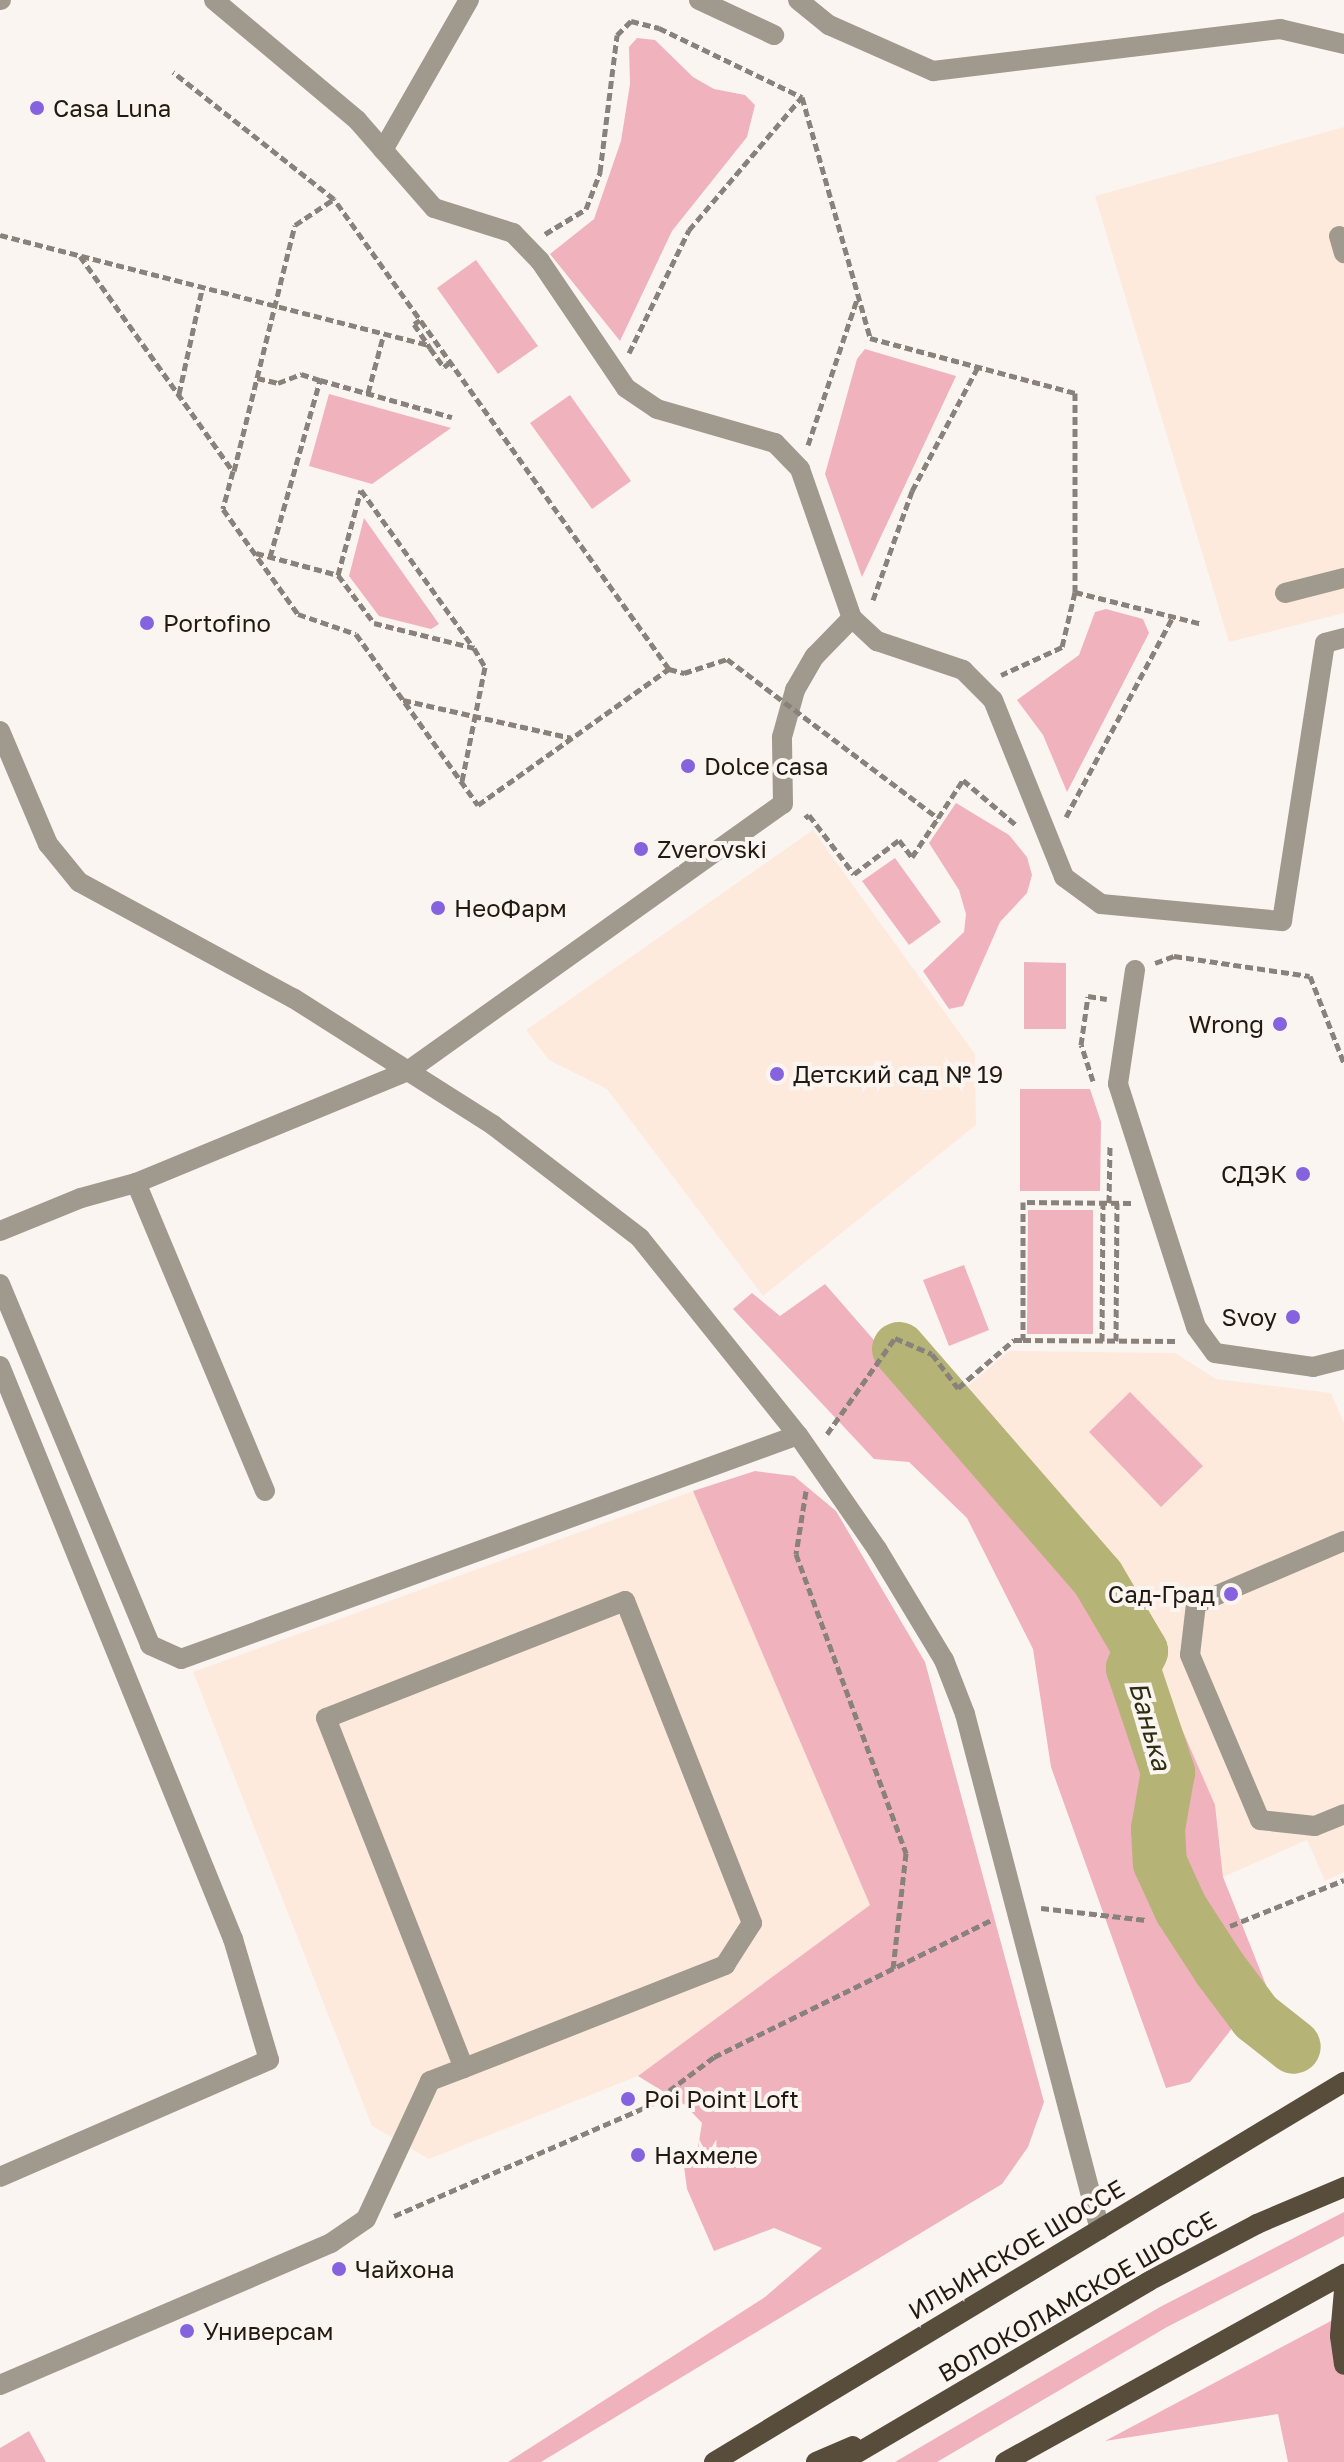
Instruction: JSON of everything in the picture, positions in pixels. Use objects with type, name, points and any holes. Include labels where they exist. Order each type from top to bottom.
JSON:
[{"type":"main road","name":"ИЛЬИНСКОЕ ШОССЕ","points":[[714,2462],[1344,2082]]},
{"type":"main road","name":"ВОЛОКОЛАМСКОЕ ШОССЕ","points":[[842,2462],[1149,2281],[1257,2224],[1344,2187]]},
{"type":"main road","points":[[1005,2462],[1344,2274]]},
{"type":"main road","points":[[1344,2290],[1344,2365]]},
{"type":"main road","points":[[816,2462],[908,2422]]},
{"type":"street","points":[[214,0],[357,120],[434,208],[513,233],[540,261],[626,388],[657,409],[775,443],[800,469],[858,623],[877,641],[963,670],[993,700],[1064,877],[1101,904],[1282,921],[1325,643],[1344,638]]},
{"type":"street","points":[[383,150],[469,0]]},
{"type":"street","points":[[699,0],[774,35]]},
{"type":"street","points":[[798,0],[829,25],[933,71],[1280,29],[1344,44]]},
{"type":"street","points":[[1285,593],[1344,578]]},
{"type":"street","points":[[0,1231],[81,1198],[136,1183],[408,1071],[783,804],[782,737],[795,690],[815,656],[858,623]]},
{"type":"street","points":[[0,731],[48,844],[79,882],[293,998],[493,1125],[640,1238],[798,1435],[877,1549],[944,1660],[965,1714],[1100,2230]]},
{"type":"street","points":[[1135,970],[1118,1084],[1200,1332],[1215,1353],[1313,1367],[1344,1359]]},
{"type":"street","points":[[136,1183],[265,1491]]},
{"type":"street","points":[[0,1284],[150,1645],[181,1659],[798,1435]]},
{"type":"street","points":[[0,1366],[233,1939],[269,2060],[0,2177]]},
{"type":"street","points":[[1344,1541],[1196,1604],[1190,1655],[1260,1820],[1315,1826],[1344,1814]]},
{"type":"street","points":[[0,2385],[331,2243],[355,2227],[366,2219],[380,2194],[430,2081],[464,2068],[725,1965],[752,1923],[625,1601],[326,1718],[464,2068]]},
{"type":"path","points":[[522,242],[561,228],[586,209],[600,172],[617,35],[631,21],[659,28],[802,97],[870,338],[1075,393],[1075,592],[1062,647],[978,686]]},
{"type":"path","points":[[173,72],[334,199],[669,669],[684,673],[727,659],[938,818]]},
{"type":"path","points":[[618,375],[689,230],[802,97]]},
{"type":"path","points":[[334,199],[295,225],[223,509],[298,614],[356,634],[478,805],[669,669]]},
{"type":"path","points":[[0,235],[383,337],[428,345]]},
{"type":"path","points":[[80,256],[233,471]]},
{"type":"path","points":[[179,395],[202,289]]},
{"type":"path","points":[[800,469],[858,297]]},
{"type":"path","points":[[420,320],[414,324],[428,345],[444,367],[450,362]]},
{"type":"path","points":[[368,393],[383,337]]},
{"type":"path","points":[[858,623],[912,491],[978,367]]},
{"type":"path","points":[[257,378],[278,383],[301,374],[452,417]]},
{"type":"path","points":[[270,557],[320,380]]},
{"type":"path","points":[[338,575],[361,490],[485,667],[462,783]]},
{"type":"path","points":[[255,553],[338,575],[374,623],[474,648]]},
{"type":"path","points":[[1075,592],[1202,624]]},
{"type":"path","points":[[799,822],[809,815],[854,874],[899,840],[912,857],[963,780],[1035,841],[1049,840],[1173,617]]},
{"type":"path","points":[[402,699],[571,738]]},
{"type":"path","points":[[1135,970],[1174,956],[1310,976],[1344,1063]]},
{"type":"path","points":[[1023,1340],[1023,1202],[1156,1203]]},
{"type":"path","points":[[1102,1341],[1103,1203]]},
{"type":"path","points":[[1116,1341],[1117,1203]]},
{"type":"path","points":[[893,1969],[906,1853],[796,1554],[812,1455],[895,1338],[932,1354],[958,1388],[1014,1340],[1188,1341],[1200,1332]]},
{"type":"path","points":[[1230,1926],[1344,1880]]},
{"type":"path","points":[[389,2218],[650,2105],[714,2057],[1017,1908],[1146,1920]]},
{"type":"shaded area","points":[[637,38],[655,40],[693,77],[714,89],[745,95],[755,105],[747,137],[672,231],[620,341],[550,254],[594,219],[621,141],[630,84],[629,47]]},
{"type":"shaded area","points":[[1344,127],[1344,613],[1229,642],[1095,196]]},
{"type":"shaded area","points":[[476,260],[538,346],[498,374],[437,288]]},
{"type":"shaded area","points":[[865,349],[956,376],[862,577],[825,474],[857,359]]},
{"type":"shaded area","points":[[329,394],[451,428],[372,484],[309,466]]},
{"type":"shaded area","points":[[570,395],[631,481],[592,509],[530,423]]},
{"type":"shaded area","points":[[364,518],[439,624],[431,629],[379,616],[349,576]]},
{"type":"shaded area","points":[[1106,609],[1143,619],[1149,633],[1067,792],[1043,735],[1017,700],[1079,655],[1095,612]]},
{"type":"shaded area","points":[[956,803],[1009,835],[1027,857],[1032,875],[1027,893],[1000,922],[963,1006],[949,1009],[923,971],[964,932],[966,914],[959,890],[929,843]]},
{"type":"shaded area","name":"Детский сад № 19","points":[[813,830],[975,1054],[976,1125],[763,1296],[607,1089],[549,1060],[526,1030]]},
{"type":"shaded area","points":[[895,858],[941,922],[909,945],[862,881]]},
{"type":"shaded area","points":[[1024,962],[1066,963],[1066,1029],[1024,1029]]},
{"type":"shaded area","points":[[1020,1089],[1090,1089],[1101,1122],[1100,1191],[1020,1191]]},
{"type":"shaded area","points":[[1028,1210],[1093,1210],[1093,1334],[1027,1334]]},
{"type":"shaded area","points":[[964,1265],[989,1330],[949,1346],[923,1280]]},
{"type":"shaded area","points":[[825,1284],[1022,1510],[1090,1540],[1147,1649],[1215,1805],[1223,1877],[1266,1985],[1190,2082],[1166,2088],[1051,1767],[1033,1649],[967,1518],[909,1462],[874,1459],[733,1309],[752,1293],[780,1316]]},
{"type":"shaded area","name":"Сад-Град","points":[[1009,1351],[1175,1353],[1216,1379],[1331,1393],[1344,1423],[1344,1872],[1325,1881],[1307,1840],[1223,1877],[1220,1843],[1090,1540],[968,1386]]},
{"type":"shaded area","points":[[1130,1392],[1203,1466],[1161,1507],[1089,1432]]},
{"type":"shaded area","points":[[755,1471],[794,1476],[836,1511],[925,1662],[1044,2102],[1028,2147],[1002,2184],[541,2462],[508,2462],[765,2297],[822,2248],[774,2228],[714,2251],[687,2189],[684,2166],[697,2154],[702,2123],[685,2105],[638,2076],[870,1905],[693,1491]]},
{"type":"shaded area","points":[[693,1491],[870,1905],[638,2076],[429,2159],[372,2126],[193,1672]]},
{"type":"shaded area","points":[[1344,2212],[1344,2236],[1167,2327],[937,2462],[895,2462],[1160,2307]]},
{"type":"shaded area","points":[[1344,2314],[1344,2462],[1288,2462],[1278,2414],[1105,2441]]},
{"type":"shaded area","points":[[29,2431],[46,2462],[0,2462],[0,2448]]},
{"type":"waterway","name":"Банька","points":[[899,1349],[1098,1578],[1141,1651],[1133,1668],[1168,1772],[1158,1829],[1160,1863],[1181,1909],[1220,1969],[1256,2017],[1294,2047]]},
{"type":"place","name":"Casa Luna","points":[[37,108]]},
{"type":"place","name":"Portofino","points":[[147,623]]},
{"type":"place","name":"Dolce casa","points":[[688,766]]},
{"type":"place","name":"Zverovski","points":[[641,849]]},
{"type":"place","name":"НеоФарм","points":[[438,908]]},
{"type":"place","name":"Wrong","points":[[1280,1024]]},
{"type":"place","name":"Детский сад № 19","points":[[777,1074]]},
{"type":"place","name":"СДЭК","points":[[1303,1174]]},
{"type":"place","name":"Svoy","points":[[1293,1317]]},
{"type":"place","name":"Сад-Град","points":[[1231,1594]]},
{"type":"place","name":"Poi Point Loft","points":[[628,2099]]},
{"type":"place","name":"Нахмеле","points":[[638,2155]]},
{"type":"place","name":"Чайхона","points":[[339,2269]]},
{"type":"place","name":"Универсам","points":[[187,2331]]}]
